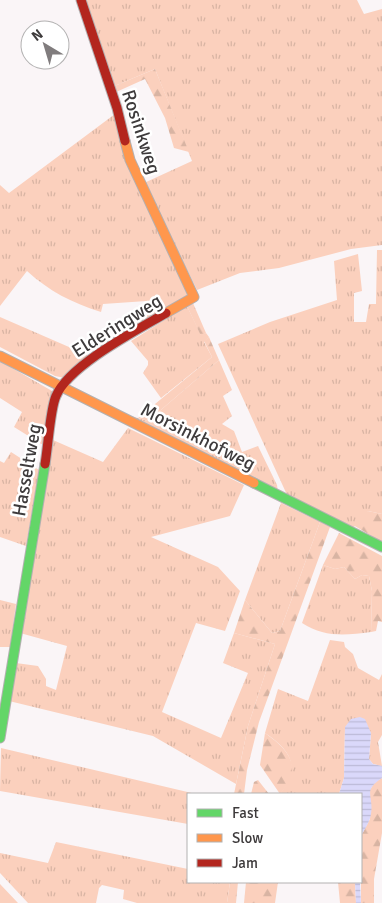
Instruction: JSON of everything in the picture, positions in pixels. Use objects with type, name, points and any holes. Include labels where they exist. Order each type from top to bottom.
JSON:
[{"type":"street","name":"Rosinkweg","points":[[82,0],[117,108],[130,160],[194,297]]},
{"type":"street","name":"Elderingweg","points":[[61,386],[85,364],[194,297]]},
{"type":"street","name":"Morsinkhofweg","points":[[0,356],[382,547]]},
{"type":"street","name":"Hasseltweg","points":[[0,738],[56,396],[61,386]]},
{"type":"green space","points":[[84,0],[357,0],[364,14],[382,9],[382,245],[351,249],[279,268],[240,273],[197,290],[144,183],[192,161],[155,69],[112,87]]},
{"type":"green space","points":[[155,69],[189,152],[174,148],[165,118],[145,79],[114,93],[112,87]]},
{"type":"green space","points":[[115,114],[188,296],[126,334],[121,319],[161,300],[103,304],[101,312],[61,296],[27,271],[0,306],[0,185],[9,193]]},
{"type":"green space","points":[[377,250],[382,250],[382,514],[368,511],[354,527],[288,497],[218,344],[270,322],[337,300],[334,261],[358,254],[362,291],[354,293],[354,322],[366,322],[369,304],[376,304]]},
{"type":"green space","points":[[193,303],[206,333],[201,336],[187,306]]},
{"type":"green space","points":[[187,306],[201,335],[206,333],[209,337],[204,342],[212,357],[161,398],[143,373],[148,365],[148,361],[131,341]]},
{"type":"green space","points":[[0,317],[92,357],[65,378],[55,376],[0,347]]},
{"type":"green space","points":[[209,337],[219,360],[148,421],[138,418],[212,357],[204,341]]},
{"type":"green space","points":[[219,360],[232,390],[223,396],[232,416],[222,424],[234,431],[242,452],[258,446],[277,485],[278,492],[118,412],[148,421]]},
{"type":"green space","points":[[0,361],[52,391],[43,445],[14,427],[22,412],[0,398]]},
{"type":"green space","points":[[128,428],[244,485],[230,516],[151,537],[218,567],[240,591],[225,631],[196,623],[162,712],[221,738],[248,673],[223,663],[234,633],[275,644],[248,726],[236,784],[153,736],[9,701],[16,663],[38,666],[46,679],[46,686],[56,690],[67,646],[20,633],[53,440],[103,462]]},
{"type":"green space","points":[[11,452],[39,470],[26,546],[0,537],[0,461],[4,463]]},
{"type":"green space","points":[[281,503],[320,522],[280,631],[272,633],[245,600]]},
{"type":"green space","points":[[368,511],[382,514],[382,542],[353,525],[359,514]]},
{"type":"green space","points":[[320,522],[330,527],[259,722],[247,770],[244,793],[234,793],[248,726],[275,644],[234,633],[245,600],[272,633],[280,631]]},
{"type":"green space","points":[[339,533],[382,556],[382,622],[378,621],[376,631],[371,632],[372,591],[369,576],[362,575],[355,579],[344,567],[335,569],[323,565]]},
{"type":"green space","points":[[323,565],[335,569],[344,567],[355,579],[362,575],[369,576],[372,591],[371,632],[327,633],[302,623]]},
{"type":"green space","points":[[0,600],[16,604],[10,647],[0,647]]},
{"type":"green space","points":[[330,640],[344,642],[345,647],[353,654],[358,668],[379,680],[382,674],[382,735],[378,742],[382,766],[373,764],[369,759],[371,733],[345,727],[344,778],[339,793],[281,793],[290,775],[290,760],[281,746],[265,733],[278,689],[308,701]]},
{"type":"green space","points":[[265,733],[274,739],[287,753],[292,767],[291,775],[281,793],[279,793],[260,765]]},
{"type":"green space","points":[[1,748],[192,793],[187,793],[187,824],[0,791]]},
{"type":"green space","points":[[382,778],[382,833],[374,879],[374,903],[361,903],[362,834],[370,819],[369,791],[375,782]]},
{"type":"green space","points":[[258,780],[268,793],[251,793],[254,782]]},
{"type":"green space","points":[[56,842],[187,869],[187,883],[230,883],[227,903],[137,903],[123,899],[124,890],[102,885],[99,888],[96,903],[28,903],[0,873],[0,853],[48,863]]},
{"type":"green space","points":[[230,883],[238,883],[236,903],[227,903]]},
{"type":"green space","points":[[246,883],[278,883],[275,903],[244,903]]},
{"type":"green space","points":[[338,883],[355,883],[356,903],[340,903]]},
{"type":"green space","points":[[0,884],[18,903],[0,903]]},
{"type":"water","points":[[360,717],[365,719],[371,733],[369,759],[373,764],[382,766],[382,778],[372,786],[370,794],[372,808],[362,834],[362,793],[339,793],[344,778],[345,727],[351,719]]},
{"type":"water","points":[[355,883],[360,883],[361,903],[356,903]]},
{"type":"traffic: fast","points":[[0,738],[45,464]]},
{"type":"traffic: fast","points":[[254,483],[382,547]]},
{"type":"traffic: slow","points":[[125,141],[130,160],[194,297],[166,313]]},
{"type":"traffic: slow","points":[[0,356],[254,483]]},
{"type":"traffic: jam","points":[[81,0],[117,108],[125,141]]},
{"type":"traffic: jam","points":[[45,464],[54,402],[63,384],[75,372],[105,349],[166,313]]}]
